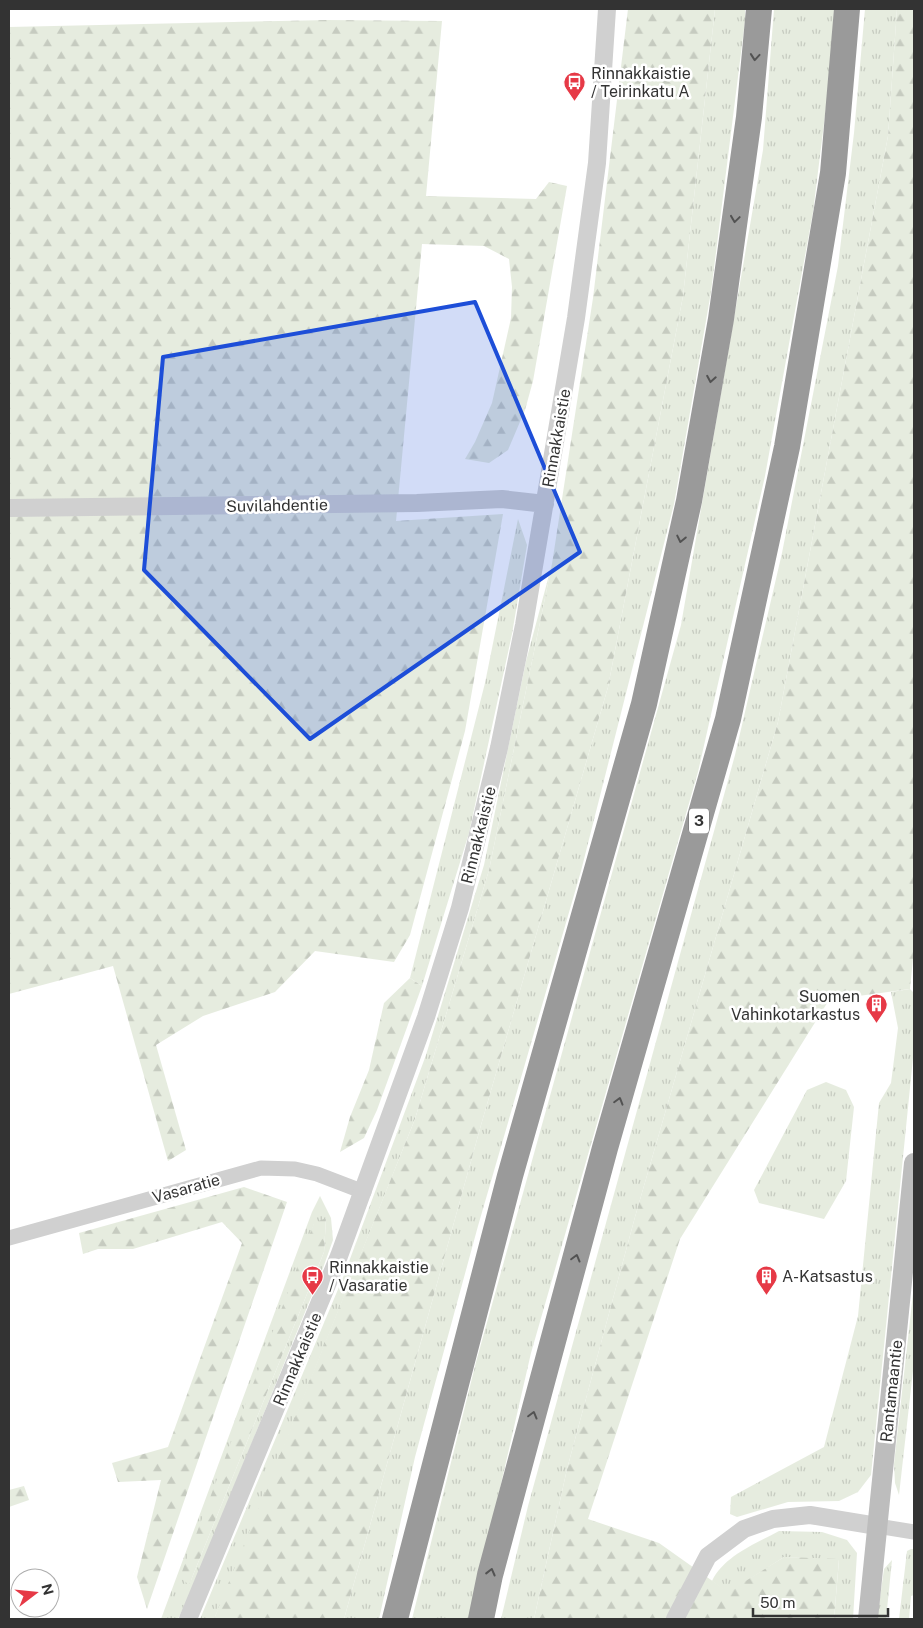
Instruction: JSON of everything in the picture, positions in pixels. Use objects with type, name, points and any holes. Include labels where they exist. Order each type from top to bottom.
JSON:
[{"type":"highway","points":[[395,1619],[510,1176],[644,704],[689,501],[721,319],[749,117],[759,9]]},
{"type":"highway","name":"3","points":[[481,1619],[490,1575],[602,1158],[728,719],[787,447],[833,173],[847,9]]},
{"type":"main road","name":"Rantamaantie","points":[[868,1619],[914,1163]]},
{"type":"street","name":"Rinnakkaistie","points":[[188,1619],[364,1192],[426,1017],[460,908],[499,748],[524,625],[576,318],[597,163],[607,9]]},
{"type":"street","name":"Suvilahdentie","points":[[9,508],[398,503],[502,499],[545,504]]},
{"type":"street","name":"Vasaratie","points":[[9,1238],[261,1168],[295,1169],[316,1174],[364,1192]]},
{"type":"street","points":[[675,1619],[708,1556],[744,1529],[773,1519],[810,1515],[914,1532]]},
{"type":"highlighted area","points":[[475,302],[580,552],[310,739],[144,570],[163,357]]},
{"type":"green space","points":[[628,9],[715,9],[683,296],[608,687],[481,1125],[344,1619],[214,1619],[415,1119],[489,870],[552,564],[593,298]]},
{"type":"green space","points":[[715,9],[745,9],[745,21],[711,292],[674,504],[581,871],[478,1226],[415,1457],[379,1619],[344,1619],[481,1125],[608,687],[683,296]]},
{"type":"green space","points":[[774,9],[834,9],[831,67],[813,212],[765,476],[698,772],[531,1353],[470,1619],[412,1619],[476,1362],[681,625],[763,150]]},
{"type":"green space","points":[[865,9],[897,9],[888,136],[778,722],[635,1217],[567,1469],[534,1619],[501,1619],[528,1506],[735,755],[782,553],[838,266],[854,133]]},
{"type":"green space","points":[[897,9],[914,9],[914,949],[910,989],[829,1000],[680,1239],[588,1519],[659,1543],[728,1592],[784,1557],[839,1559],[834,1619],[534,1619],[567,1469],[635,1217],[778,722],[888,136]]},
{"type":"green space","points":[[328,20],[442,21],[426,196],[536,199],[549,182],[567,186],[533,381],[525,410],[508,450],[489,463],[465,459],[475,442],[492,403],[511,318],[512,287],[509,259],[484,246],[422,244],[396,521],[503,514],[465,731],[410,935],[394,962],[315,951],[275,992],[203,1016],[156,1045],[186,1150],[168,1161],[113,966],[9,994],[9,27]]},
{"type":"green space","points":[[518,519],[527,545],[512,634],[469,833],[422,986],[410,978],[485,683]]},
{"type":"green space","points":[[552,564],[489,870],[415,1119],[225,1594],[214,1619],[200,1619],[344,1275],[426,1055],[484,865],[526,661]]},
{"type":"green space","points":[[410,978],[422,986],[377,1110],[364,1138],[340,1152],[350,1117],[369,1070],[384,1003]]},
{"type":"green space","points":[[910,989],[914,993],[914,1048],[871,1475],[858,1492],[839,1501],[788,1502],[737,1517],[730,1514],[731,1497],[824,1447],[858,1316],[879,1103],[891,1083],[898,1028],[891,992]]},
{"type":"green space","points":[[826,1082],[846,1090],[854,1107],[846,1181],[824,1219],[759,1203],[754,1190],[807,1090]]},
{"type":"green space","points":[[244,1187],[287,1202],[147,1609],[137,1577],[161,1480],[118,1482],[112,1463],[168,1447],[242,1243],[222,1222],[133,1249],[98,1249],[83,1254],[79,1233]]},
{"type":"green space","points":[[320,1196],[331,1218],[333,1240],[323,1268],[194,1585],[178,1619],[161,1619],[312,1212]],"holes":[[[326,1219],[324,1252],[189,1585],[314,1224]]]},
{"type":"green space","points":[[326,1218],[324,1252],[189,1585],[180,1577],[314,1223]]},
{"type":"green space","points":[[914,1284],[914,1362],[899,1495],[895,1483],[894,1464]]},
{"type":"green space","points":[[24,1486],[29,1500],[9,1507],[9,1490]]},
{"type":"green space","points":[[779,1531],[822,1532],[847,1540],[857,1553],[853,1619],[834,1619],[839,1560],[784,1557],[728,1593],[712,1581],[724,1564],[741,1551]]},
{"type":"green space","points":[[914,1549],[914,1595],[911,1596],[909,1619],[899,1619],[907,1551]]},
{"type":"green space","points":[[892,1560],[886,1619],[877,1619],[884,1569]]},
{"type":"place","name":"Rinnakkaistie / Teirinkatu A","points":[[575,101]]},
{"type":"place","name":"Suomen Vahinkotarkastus","points":[[876,1024]]},
{"type":"place","name":"Rinnakkaistie / Vasaratie","points":[[313,1295]]},
{"type":"place","name":"A-Katsastus","points":[[766,1295]]}]
